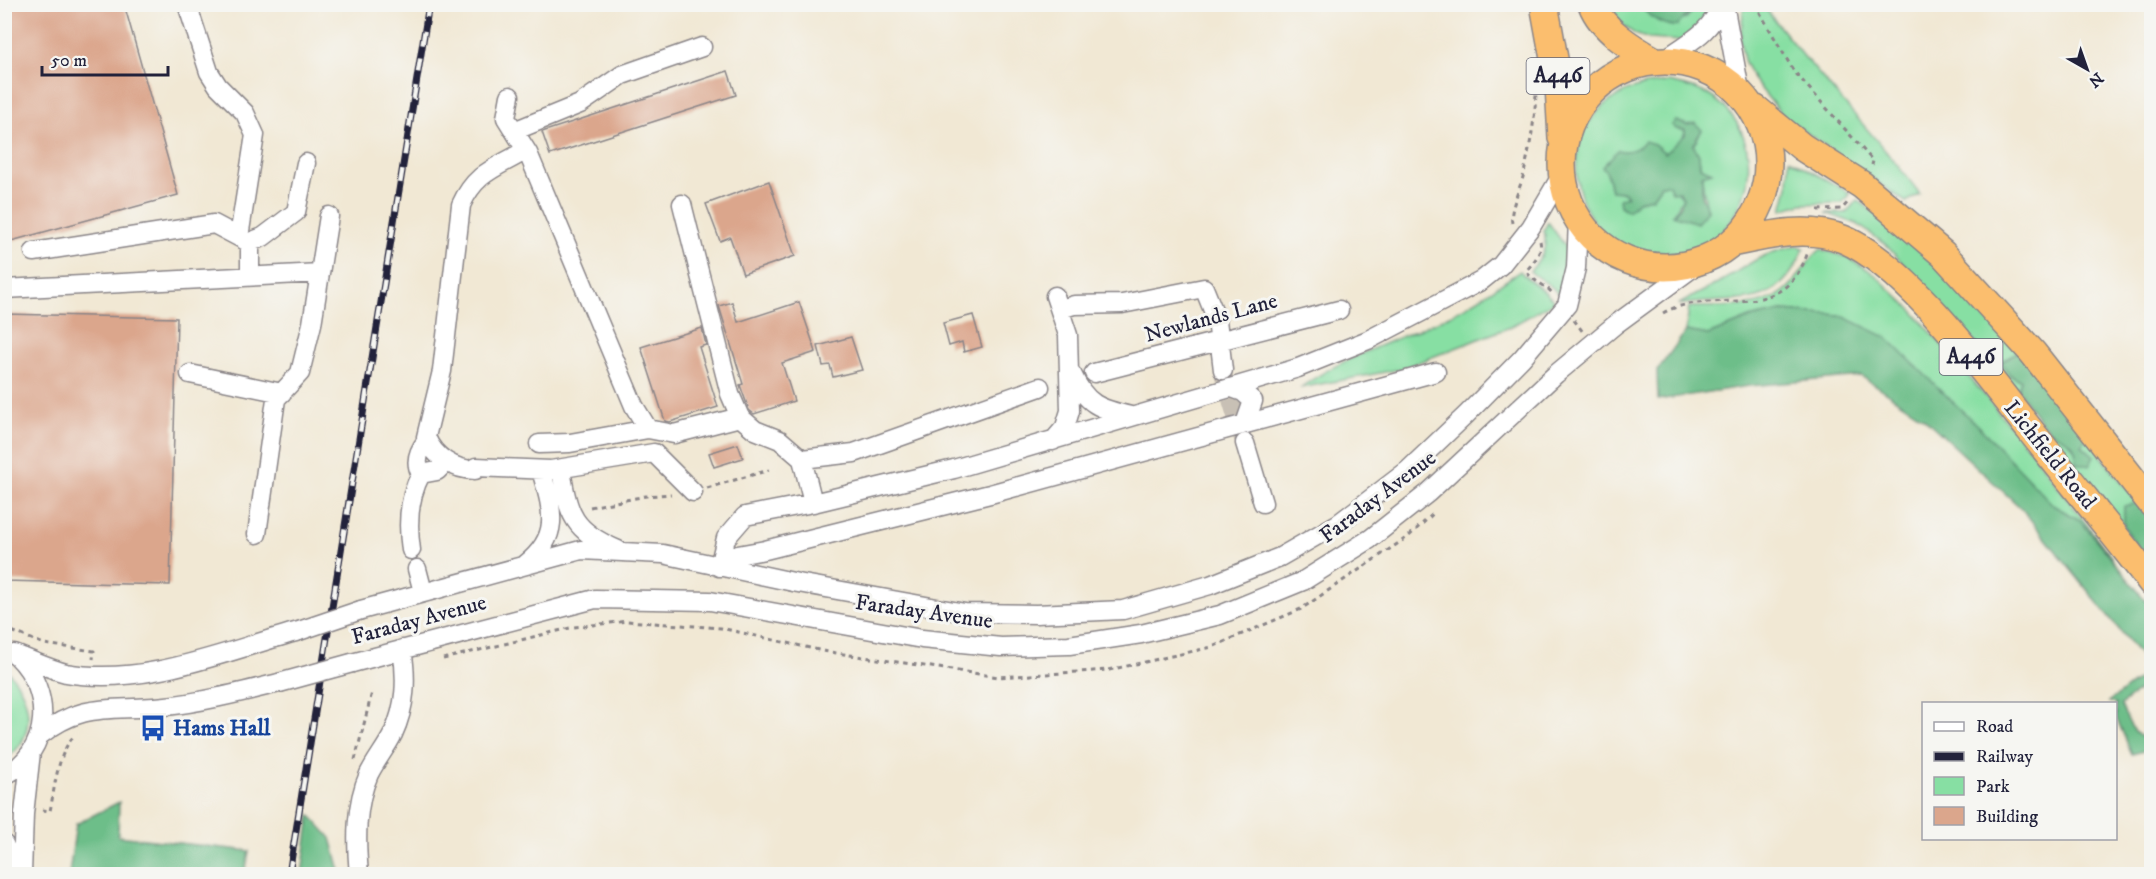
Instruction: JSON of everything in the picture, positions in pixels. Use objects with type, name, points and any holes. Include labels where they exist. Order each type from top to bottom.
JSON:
[{"type":"highway","name":"A446","points":[[1544,4],[1559,86],[1563,148]]},
{"type":"highway","points":[[1592,4],[1602,22],[1619,37],[1659,60]]},
{"type":"highway","points":[[1659,60],[1694,64],[1719,75],[1744,97],[1761,125],[1766,140],[1769,160],[1767,182],[1761,204],[1748,227],[1732,243],[1701,261],[1667,268],[1642,265],[1622,258],[1590,235],[1578,220],[1568,201],[1561,176],[1563,148],[1577,109],[1589,94],[1620,71],[1659,60]]},
{"type":"highway","name":"A446","points":[[1744,97],[1802,147],[1862,185],[1943,254],[2033,353],[2151,504]]},
{"type":"highway","name":"Lichfield Road","points":[[1732,243],[1768,235],[1813,232],[1842,239],[1878,260],[1945,326],[2151,583]]},
{"type":"street","points":[[187,4],[209,72],[218,86],[245,113],[255,135],[244,240],[250,276]]},
{"type":"street","points":[[1659,60],[1703,34],[1713,24],[1724,4]]},
{"type":"street","points":[[1724,4],[1744,97]]},
{"type":"street","points":[[514,132],[580,104],[622,75],[702,47]]},
{"type":"street","points":[[510,96],[506,118],[526,150],[634,406],[648,429]]},
{"type":"street","points":[[421,474],[417,467],[418,453],[427,440],[442,371],[462,205],[467,191],[485,171],[526,150]]},
{"type":"street","points":[[34,252],[214,224],[244,240],[263,237],[296,212],[306,163]]},
{"type":"street","points":[[720,562],[726,538],[745,516],[813,503],[954,469],[1298,368],[1368,340],[1481,282],[1501,265],[1531,227],[1561,176]]},
{"type":"street","points":[[682,204],[730,394],[740,417],[755,430],[780,440],[802,459],[813,503]]},
{"type":"street","points":[[256,534],[276,399],[300,373],[312,324],[329,216]]},
{"type":"street","name":"Faraday Avenue","points":[[9,651],[65,672],[135,674],[183,665],[423,592],[582,550],[663,554],[720,562],[966,613],[1036,614],[1123,610],[1210,585],[1281,557],[1339,523],[1407,471],[1522,358],[1567,305],[1576,268],[1578,220]]},
{"type":"street","name":"Faraday Avenue","points":[[4,776],[19,766],[35,744],[58,720],[81,711],[166,706],[279,683],[595,599],[710,601],[922,639],[1002,647],[1069,645],[1121,637],[1220,615],[1304,581],[1370,539],[1428,493],[1556,374],[1616,324],[1701,261]]},
{"type":"street","points":[[4,289],[320,273]]},
{"type":"street","points":[[1053,441],[1065,427],[1070,411],[1068,335],[1058,303],[1122,304],[1204,288],[1217,320],[1222,370]]},
{"type":"street","name":"Newlands Lane","points":[[1094,374],[1218,337],[1339,310]]},
{"type":"street","points":[[1069,372],[1079,390],[1092,403],[1108,412],[1136,417]]},
{"type":"street","points":[[802,459],[854,453],[1042,386],[1069,372]]},
{"type":"street","name":"Faraday Avenue","points":[[720,562],[990,494],[1243,434],[1436,372]]},
{"type":"street","points":[[190,374],[282,393]]},
{"type":"street","points":[[1232,388],[1243,392],[1252,401],[1243,434],[1263,503]]},
{"type":"street","points":[[539,444],[570,443],[648,429],[674,434],[740,417]]},
{"type":"street","points":[[427,440],[446,462],[463,470],[475,470],[476,467],[561,469],[654,453],[693,492]]},
{"type":"street","points":[[421,474],[430,474],[443,468],[446,462]]},
{"type":"street","points":[[561,469],[568,510],[577,523],[608,546],[620,551]]},
{"type":"street","points":[[524,565],[537,555],[546,542],[552,524],[551,510],[541,470]]},
{"type":"street","points":[[411,550],[409,511],[413,489],[421,474]]},
{"type":"street","points":[[417,569],[423,592]]},
{"type":"street","points":[[359,874],[358,827],[362,796],[369,774],[393,734],[402,709],[406,689],[402,649]]},
{"type":"street","points":[[9,651],[27,667],[41,694],[43,712],[35,744],[25,807],[22,874]]},
{"type":"street","points":[[4,844],[17,874]]},
{"type":"path","points":[[1755,4],[1793,70],[1873,161],[1870,173]]},
{"type":"path","points":[[1814,212],[1824,208],[1842,209],[1853,197]]},
{"type":"path","points":[[1659,315],[1678,305],[1749,302],[1773,294],[1787,286],[1802,271],[1810,248]]},
{"type":"path","points":[[590,507],[646,496],[693,492],[769,470]]},
{"type":"path","points":[[439,660],[574,627],[627,621],[721,628],[823,651],[999,677],[1109,670],[1212,647],[1301,609],[1409,536],[1443,504]]},
{"type":"path","points":[[4,628],[44,644],[94,651]]},
{"type":"path","points":[[369,774],[352,770],[372,692]]},
{"type":"path","points":[[50,811],[56,780],[68,742],[79,731]]},
{"type":"green space","points":[[1607,5],[1639,5],[1651,17],[1686,19],[1696,5],[1708,5],[1707,20],[1680,41],[1649,39],[1635,34],[1620,23]]},
{"type":"green space","points":[[1639,5],[1696,5],[1677,26],[1671,26],[1661,23]]},
{"type":"green space","points":[[1744,5],[1763,5],[1920,194],[1906,202],[1783,116],[1753,79],[1744,60],[1740,41]]},
{"type":"green space","points":[[1668,82],[1688,86],[1707,94],[1724,106],[1736,121],[1744,138],[1748,156],[1748,175],[1744,193],[1737,211],[1726,227],[1706,244],[1680,253],[1640,253],[1609,238],[1588,212],[1577,180],[1579,146],[1594,116],[1623,93]],"holes":[[[1676,121],[1687,125],[1697,140],[1693,145],[1701,168],[1708,210],[1697,223],[1673,215],[1683,197],[1669,185],[1661,185],[1652,198],[1638,201],[1619,199],[1627,196],[1624,192],[1611,191],[1607,172],[1626,152],[1654,144],[1665,153],[1683,137],[1685,130]]]},
{"type":"green space","points":[[1676,121],[1687,125],[1695,123],[1702,130],[1693,145],[1699,155],[1700,167],[1712,172],[1702,175],[1702,197],[1708,210],[1697,223],[1673,215],[1681,205],[1683,197],[1679,191],[1672,192],[1669,185],[1661,185],[1652,198],[1638,201],[1628,211],[1620,206],[1619,199],[1627,196],[1624,192],[1611,191],[1607,172],[1602,167],[1618,150],[1633,150],[1645,141],[1654,144],[1665,153],[1685,135],[1685,130],[1676,129],[1672,125]]},
{"type":"green space","points":[[1789,159],[1850,193],[1842,203],[1801,204],[1782,210],[1788,187]]},
{"type":"green space","points":[[1857,200],[1880,216],[1922,252],[2018,351],[2010,375],[2021,380],[2018,390],[1885,244],[1857,224],[1826,213],[1846,213]]},
{"type":"green space","points":[[1548,222],[1571,254],[1560,298],[1550,286],[1530,271],[1543,252],[1544,230]]},
{"type":"green space","points":[[1798,246],[1804,248],[1794,269],[1782,284],[1768,293],[1753,298],[1678,305],[1761,258],[1778,250]]},
{"type":"green space","points":[[1821,249],[1848,258],[1872,272],[1914,312],[2029,448],[2113,559],[2080,520],[2054,506],[1945,395],[1840,315],[1782,311],[1753,317],[1708,335],[1686,331],[1689,307],[1741,306],[1767,301],[1788,288]]},
{"type":"green space","points":[[1520,271],[1554,302],[1510,327],[1401,369],[1300,388],[1335,366],[1459,310]]},
{"type":"green space","points":[[1782,311],[1840,315],[1886,337],[1987,435],[2054,506],[2080,520],[2151,607],[2151,669],[2022,509],[1924,418],[1861,376],[1749,386],[1658,400],[1657,371],[1686,331],[1708,335],[1753,317]]},
{"type":"green space","points":[[2018,351],[2086,436],[2082,445],[2094,456],[2089,466],[2077,463],[2071,443],[2044,425],[2018,390],[2021,380],[2010,375],[2001,362]]},
{"type":"green space","points":[[2048,430],[2065,437],[2076,451],[2086,436],[2138,503],[2135,547]]},
{"type":"green space","points":[[2138,503],[2151,520],[2151,567],[2124,526],[2124,506]]},
{"type":"green space","points":[[5,669],[21,690],[28,715],[23,739],[16,750],[5,759]]},
{"type":"green space","points":[[2139,679],[2143,687],[2121,705],[2136,732],[2151,739],[2151,749],[2132,754],[2117,719],[2117,702],[2109,702]]},
{"type":"green space","points":[[119,802],[118,836],[249,851],[245,874],[69,874],[76,824]]},
{"type":"green space","points":[[310,815],[331,838],[341,874],[302,874]]},
{"type":"building","points":[[4,4],[124,4],[178,195],[4,243]]},
{"type":"building","points":[[728,71],[736,95],[550,155],[542,132]]},
{"type":"building","points":[[769,181],[795,256],[743,274],[730,237],[720,241],[706,204]]},
{"type":"building","points":[[732,302],[738,322],[799,302],[816,352],[782,363],[794,401],[754,414],[749,410],[719,306]]},
{"type":"building","points":[[4,314],[177,318],[170,585],[4,581]]},
{"type":"building","points":[[973,315],[982,347],[964,352],[962,342],[949,346],[943,323]]},
{"type":"building","points":[[702,328],[706,345],[699,347],[718,407],[670,422],[665,421],[641,347]]},
{"type":"building","points":[[851,337],[862,370],[833,377],[830,365],[823,366],[818,346]]},
{"type":"building","points":[[738,444],[743,458],[714,467],[709,453]]},
{"type":"tunnel","points":[[1223,373],[1243,439]]},
{"type":"railway","points":[[289,874],[429,4]]},
{"type":"place","name":"Hams Hall","points":[[153,728]]}]
